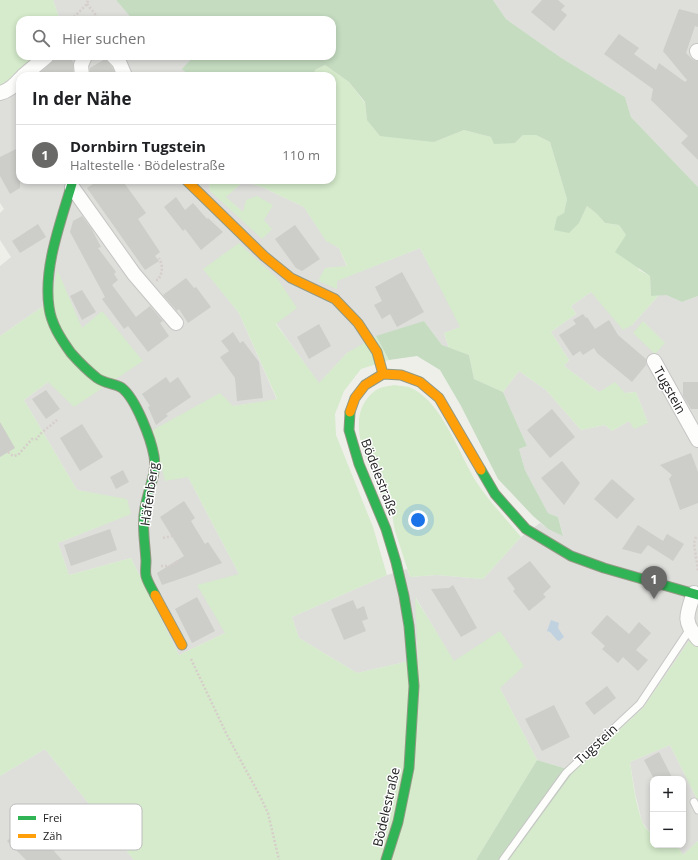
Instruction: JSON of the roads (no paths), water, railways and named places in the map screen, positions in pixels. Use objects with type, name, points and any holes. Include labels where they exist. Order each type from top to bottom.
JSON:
[{"type":"main road","name":"Häfenberg","points":[[72,184],[51,266],[49,307],[63,342],[74,356],[99,380],[122,388],[132,400],[144,428],[154,457],[154,472],[144,512],[144,539],[147,577],[163,612],[182,645]]},
{"type":"main road","points":[[190,184],[264,256],[291,278],[335,299],[358,323],[377,352],[383,374],[401,374],[420,382],[439,398],[495,494],[526,529],[571,556],[604,568],[696,594]]},
{"type":"main road","name":"Bödelestraße","points":[[383,374],[364,385],[355,398],[349,414],[349,430],[359,464],[386,529],[396,562],[404,596],[412,658],[414,686],[409,768],[398,822],[386,860]]},
{"type":"street","points":[[27,72],[42,60]]},
{"type":"street","points":[[82,72],[81,65],[83,60]]},
{"type":"street","points":[[117,60],[124,72]]},
{"type":"street","points":[[0,93],[16,84]]},
{"type":"street","name":"Häfenberg","points":[[73,184],[134,274],[176,323]]},
{"type":"street","name":"Tugstein","points":[[654,361],[698,440]]},
{"type":"street","points":[[694,634],[687,615],[696,594]]},
{"type":"lane","name":"Tugstein","points":[[503,860],[566,773],[640,704],[694,634]]},
{"type":"lane","points":[[694,802],[698,810]]},
{"type":"water","points":[[551,620],[559,623],[558,628],[564,637],[559,641],[547,631]]},
{"type":"place","name":"Dornbirn Tugstein","points":[[654,599]]}]
